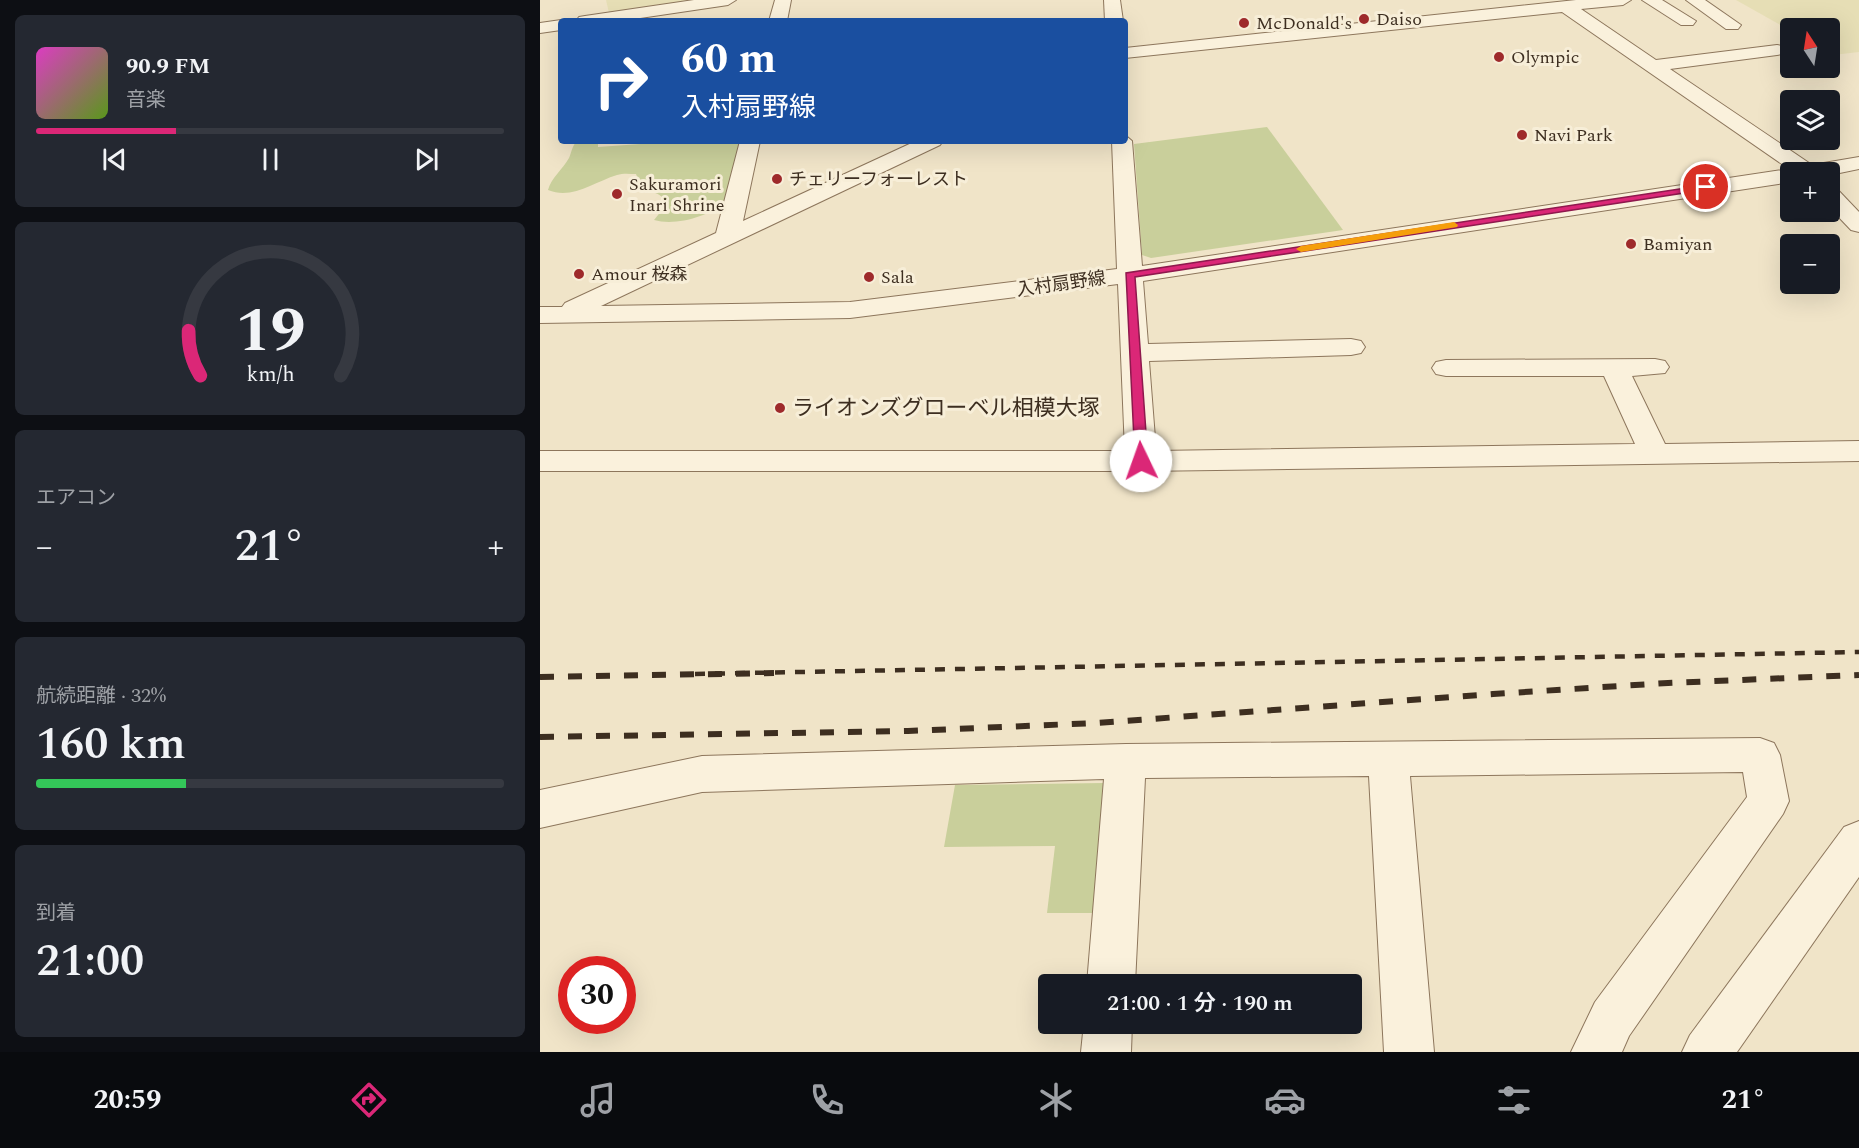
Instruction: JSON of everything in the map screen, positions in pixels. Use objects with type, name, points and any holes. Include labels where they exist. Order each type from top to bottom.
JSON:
[{"type":"street","points":[[605,18],[728,0]]},
{"type":"street","points":[[779,18],[783,0]]},
{"type":"street","points":[[1112,0],[1114,18]]},
{"type":"street","points":[[1128,53],[1623,0]]},
{"type":"street","points":[[1650,0],[1687,21]]},
{"type":"street","points":[[1694,0],[1732,25]]},
{"type":"street","points":[[1566,7],[1793,162]]},
{"type":"street","points":[[540,28],[558,25]]},
{"type":"street","points":[[1654,66],[1777,50]]},
{"type":"street","points":[[727,238],[749,144]]},
{"type":"street","points":[[552,314],[727,238],[927,144]]},
{"type":"street","points":[[1122,144],[1141,461]]},
{"type":"street","points":[[1840,167],[1859,164]]},
{"type":"street","name":"入村扇野線","points":[[552,314],[850,310],[898,306],[1130,275],[1780,177]]},
{"type":"street","points":[[1840,205],[1859,225]]},
{"type":"street","points":[[1135,353],[1351,347]]},
{"type":"street","points":[[1446,368],[1487,357],[1614,367],[1655,367]]},
{"type":"street","points":[[1614,367],[1655,454]]},
{"type":"street","points":[[540,461],[1141,461],[1859,451]]},
{"type":"street","points":[[540,809],[702,774],[1126,761],[1760,755],[1768,801],[1612,1019],[1596,1052]]},
{"type":"street","points":[[1388,758],[1409,1052]]},
{"type":"street","points":[[1112,974],[1126,761]]},
{"type":"street","points":[[1707,1052],[1859,841]]},
{"type":"street","points":[[1106,1052],[1107,1034]]},
{"type":"shaded area","points":[[606,0],[687,0],[688,2],[609,13]]},
{"type":"shaded area","points":[[1736,0],[1859,0],[1859,52],[1840,54],[1840,18],[1780,18],[1780,25]]},
{"type":"green space","points":[[1267,127],[1343,230],[1151,258],[1142,255],[1134,144]]},
{"type":"green space","points":[[575,144],[598,144],[598,147],[640,144],[742,144],[724,202],[701,216],[672,222],[654,220],[666,205],[664,199],[649,191],[646,184],[638,179],[636,174],[617,175],[583,189],[566,193],[548,190],[569,158]]},
{"type":"green space","points":[[1103,783],[1095,913],[1047,913],[1055,846],[944,847],[955,785]]},
{"type":"railway","points":[[695,674],[1859,652]]},
{"type":"railway","points":[[540,677],[774,673]]},
{"type":"railway","points":[[540,737],[908,731],[1096,723],[1493,694],[1668,683],[1859,675]]},
{"type":"slow traffic","points":[[1301,249],[1454,225]]},
{"type":"place","name":"Daiso","points":[[1364,19]]},
{"type":"place","name":"McDonald's","points":[[1244,23]]},
{"type":"place","name":"Olympic","points":[[1499,57]]},
{"type":"place","name":"Navi Park","points":[[1522,135]]},
{"type":"place","name":"チェリーフォーレスト","points":[[777,179]]},
{"type":"place","name":"Sakuramori Inari Shrine","points":[[617,194]]},
{"type":"place","name":"Bamiyan","points":[[1631,244]]},
{"type":"place","name":"Amour 桜森","points":[[579,274]]},
{"type":"place","name":"Sala","points":[[869,277]]},
{"type":"place","name":"ライオンズグローベル相模大塚","points":[[780,408]]},
{"type":"route","points":[[1141,461],[1130,275],[1706,187]]}]
